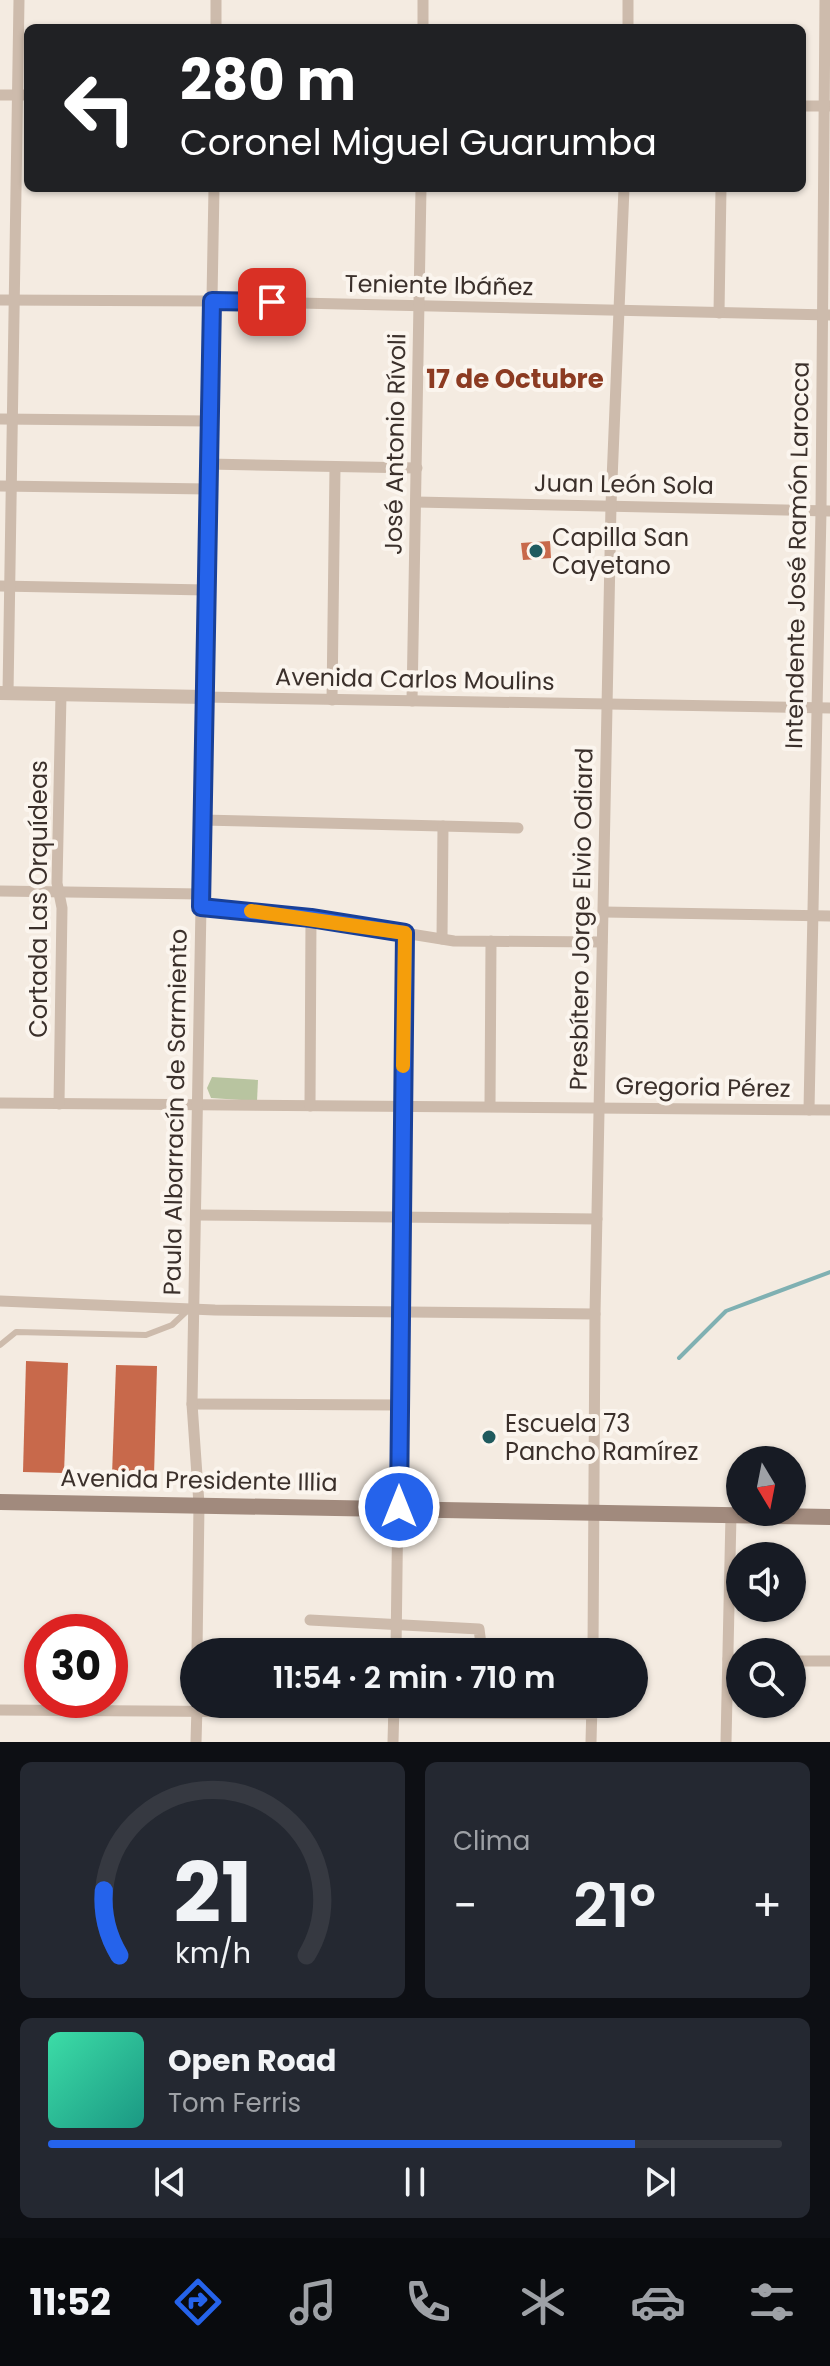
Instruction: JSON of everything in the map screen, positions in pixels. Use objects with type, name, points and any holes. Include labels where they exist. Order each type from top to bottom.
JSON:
[{"type":"main road","name":"Avenida Presidente Illia","points":[[0,1502],[726,1515]]},
{"type":"main road","name":"Avenida Presidente Illia","points":[[806,1517],[830,1517]]},
{"type":"street","points":[[4,693],[6,420],[23,95],[19,0]]},
{"type":"street","points":[[216,0],[216,24]]},
{"type":"street","points":[[423,0],[423,24]]},
{"type":"street","points":[[628,0],[628,24]]},
{"type":"street","name":"Intendente José Ramón Larocca","points":[[809,1110],[824,708],[825,0]]},
{"type":"street","points":[[0,95],[23,95]]},
{"type":"street","name":"Paula Albarracín de Sarmiento","points":[[197,1638],[199,1504],[192,1404],[191,1309],[196,1215],[214,192]]},
{"type":"street","name":"José Antonio Rívoli","points":[[412,701],[421,192]]},
{"type":"street","name":"Presbítero Jorge Elvio Odiard","points":[[593,1638],[597,1513],[595,1314],[611,505],[624,192]]},
{"type":"street","points":[[719,313],[721,192]]},
{"type":"street","name":"Teniente Ibáñez","points":[[0,300],[212,301],[826,315]]},
{"type":"street","points":[[6,420],[209,421]]},
{"type":"street","points":[[208,464],[417,468]]},
{"type":"street","points":[[332,700],[335,467]]},
{"type":"street","points":[[6,486],[208,489]]},
{"type":"street","name":"Juan León Sola","points":[[416,502],[826,511]]},
{"type":"street","points":[[5,586],[206,590]]},
{"type":"street","name":"Avenida Carlos Moulins","points":[[4,693],[824,708]]},
{"type":"street","name":"Cortada Las Orquídeas","points":[[59,1104],[61,695]]},
{"type":"street","points":[[202,820],[518,828]]},
{"type":"street","points":[[442,939],[443,826]]},
{"type":"street","points":[[0,891],[201,894]]},
{"type":"street","points":[[201,907],[311,918],[442,939],[602,942]]},
{"type":"street","points":[[604,912],[830,916]]},
{"type":"street","points":[[310,1106],[311,918]]},
{"type":"street","points":[[396,1638],[405,933]]},
{"type":"street","points":[[490,1106],[491,941]]},
{"type":"street","name":"Gregoria Pérez","points":[[0,1103],[830,1110]]},
{"type":"street","points":[[196,1215],[597,1219]]},
{"type":"street","points":[[0,1301],[191,1309],[595,1314]]},
{"type":"street","points":[[192,1404],[400,1405]]},
{"type":"street","points":[[731,1526],[734,1638]]},
{"type":"street","points":[[310,1620],[396,1627],[479,1629],[480,1638]]},
{"type":"street","points":[[806,1661],[830,1661]]},
{"type":"street","points":[[0,1710],[180,1708]]},
{"type":"street","points":[[196,1742],[197,1718]]},
{"type":"street","points":[[393,1742],[394,1718]]},
{"type":"street","points":[[591,1742],[592,1718]]},
{"type":"street","points":[[726,1742],[728,1718]]},
{"type":"lane","points":[[0,1345],[16,1332],[146,1335],[172,1325],[191,1309]]},
{"type":"green space","points":[[212,1077],[258,1080],[257,1101],[211,1098],[207,1088]]},
{"type":"building","name":"Capilla San Cayetano","points":[[550,541],[551,558],[523,560],[521,543]]},
{"type":"building","points":[[26,1361],[68,1363],[64,1473],[23,1472]]},
{"type":"building","points":[[116,1365],[157,1366],[154,1476],[112,1475]]},
{"type":"waterway","points":[[679,1358],[726,1311],[830,1272]]},
{"type":"slow traffic","points":[[251,911],[405,933],[403,1066]]},
{"type":"place","name":"Capilla San Cayetano","points":[[536,551]]},
{"type":"place","name":"Escuela 73 Pancho Ramírez","points":[[489,1437]]},
{"type":"district","name":"17 de Octubre","points":[[515,379]]},
{"type":"route","points":[[272,302],[212,301],[201,907],[311,918],[405,933],[399,1507]]}]
